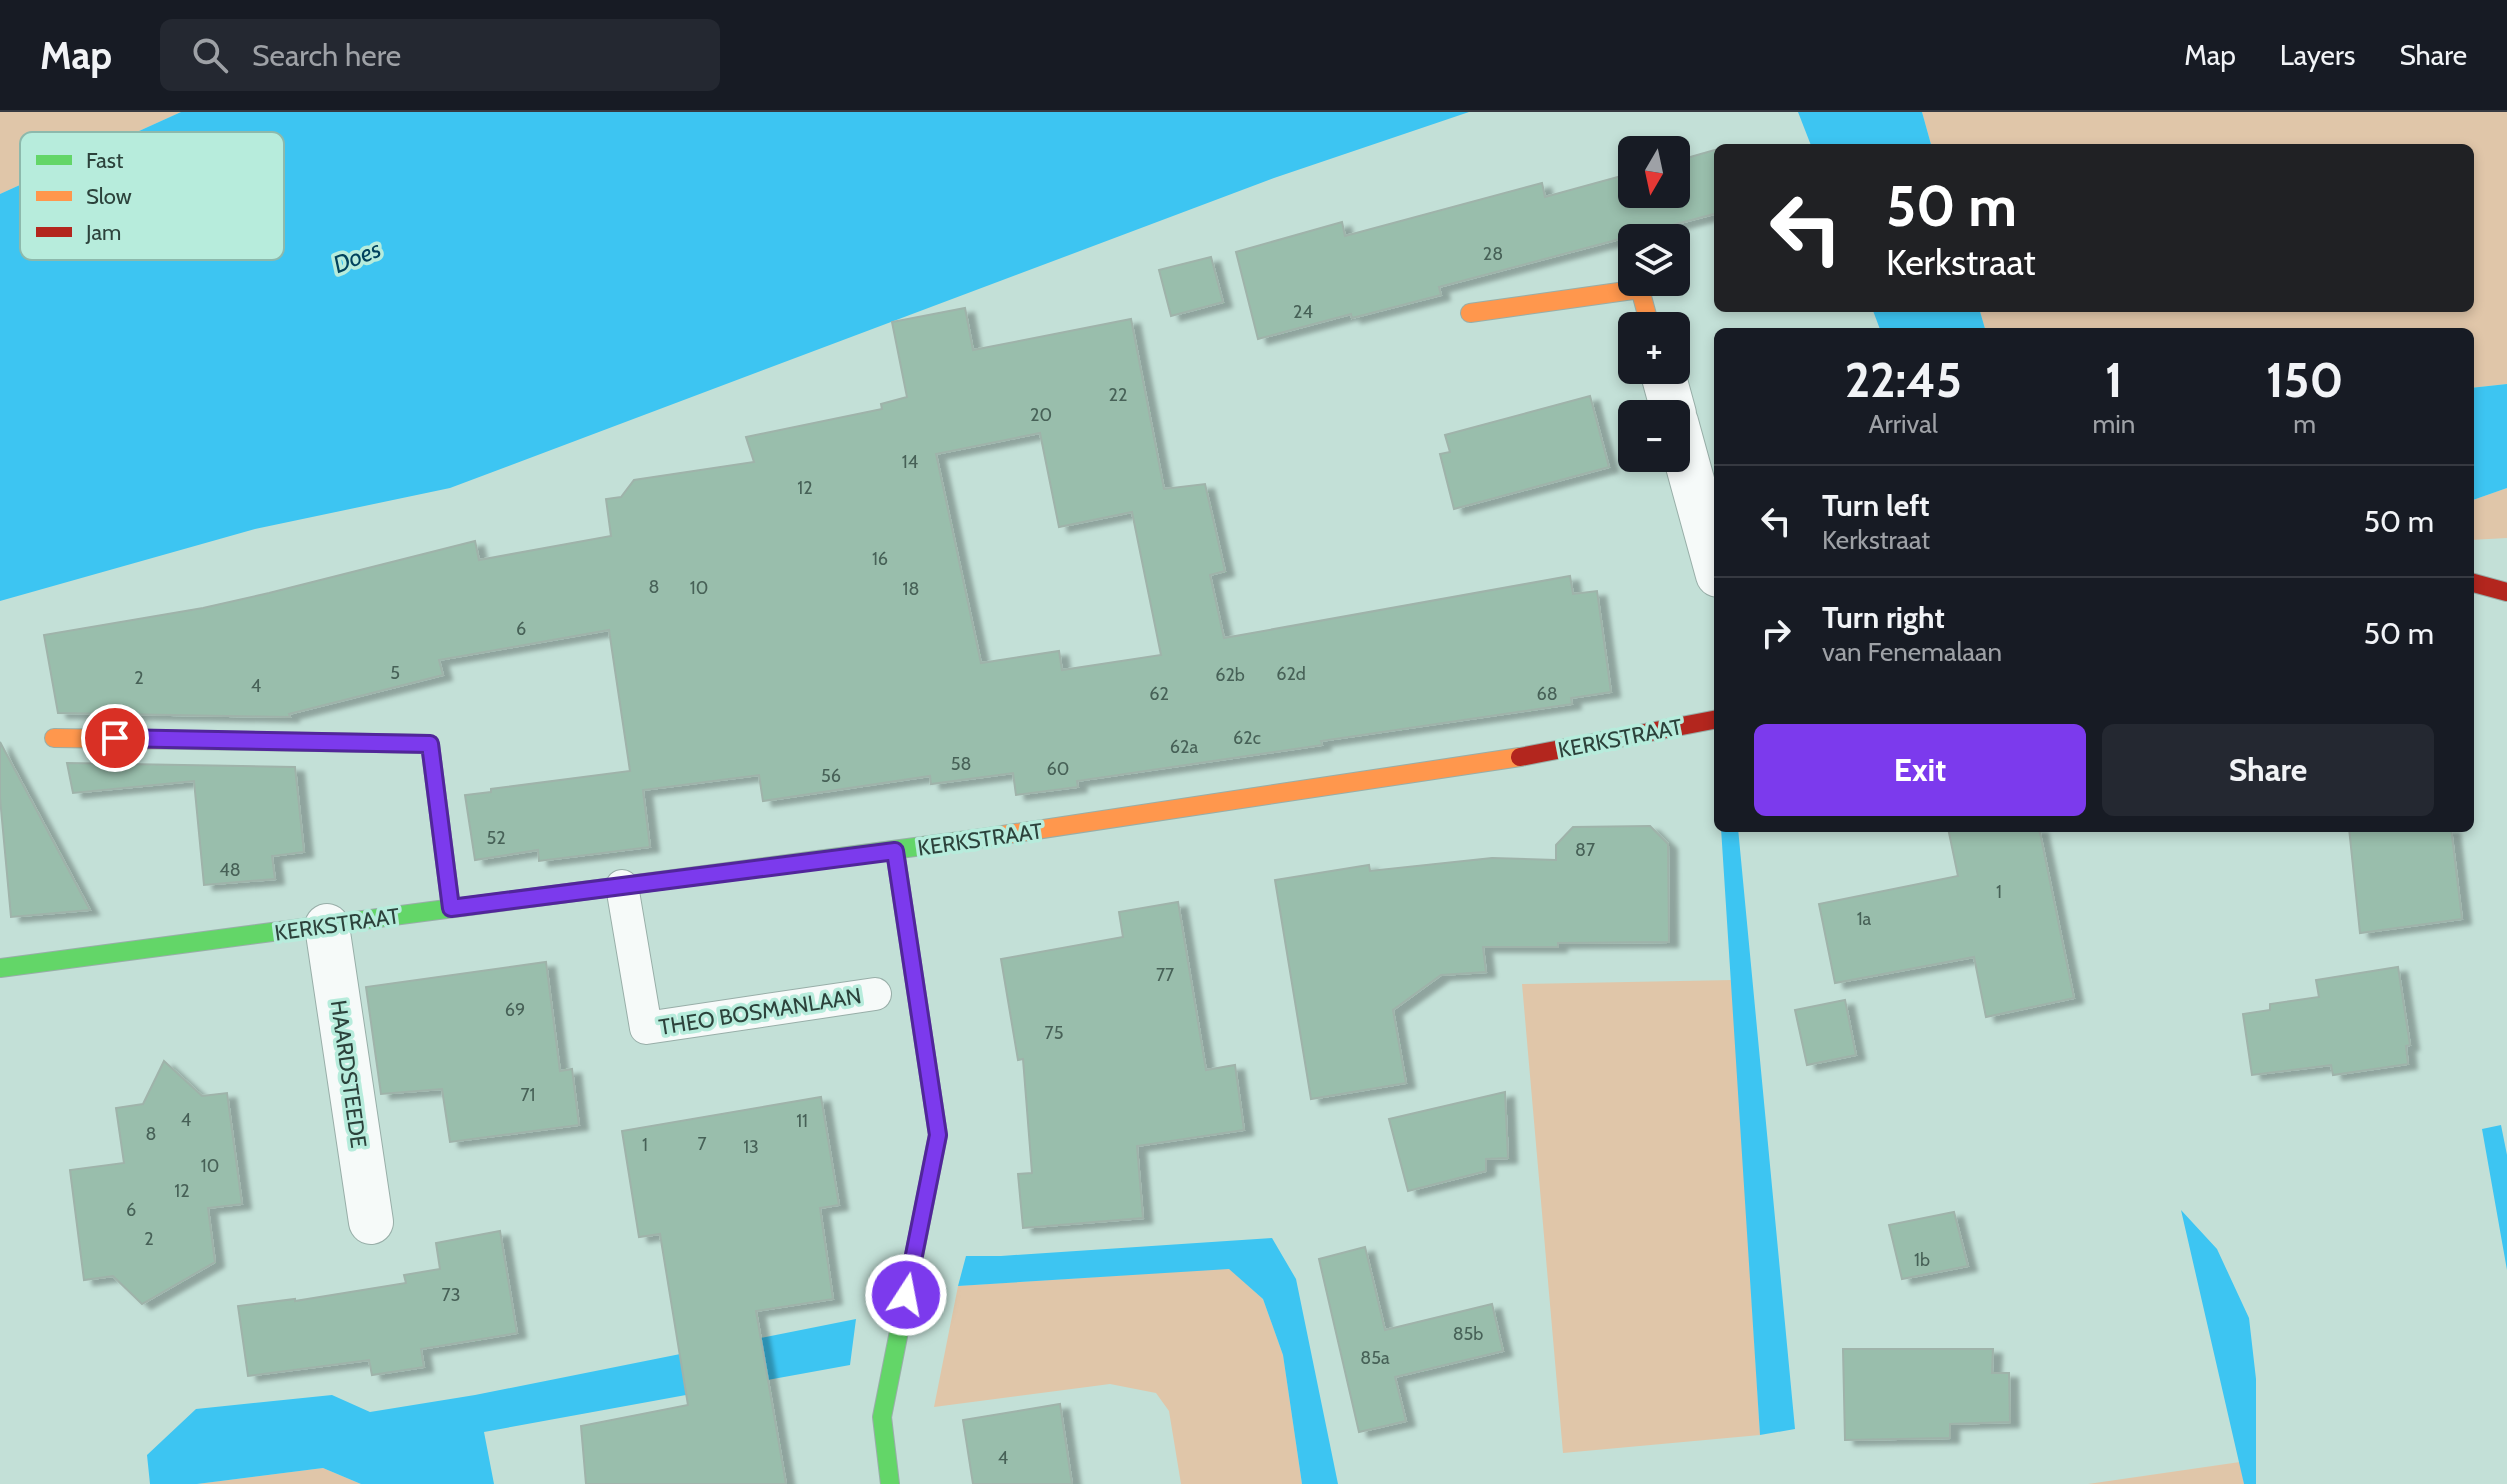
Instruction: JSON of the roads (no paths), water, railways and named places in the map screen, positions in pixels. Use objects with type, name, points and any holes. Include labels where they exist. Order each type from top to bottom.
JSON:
[{"type":"street","points":[[1470,313],[1640,289],[1646,312]]},
{"type":"street","points":[[1690,472],[1714,560]]},
{"type":"street","points":[[2474,583],[2507,592]]},
{"type":"street","name":"KERKSTRAAT","points":[[0,968],[895,851],[1476,765],[1714,720]]},
{"type":"street","points":[[54,738],[430,744],[451,908]]},
{"type":"street","points":[[890,1484],[882,1417],[938,1135],[895,851]]},
{"type":"street","name":"HAARDSTEEDE","points":[[327,926],[371,1222]]},
{"type":"lane","name":"THEO BOSMANLAAN","points":[[622,886],[646,1028],[875,994]]},
{"type":"water","name":"Does","points":[[181,112],[1469,112],[1274,178],[450,488],[255,529],[0,601],[0,194],[20,185],[20,260],[284,260],[284,132],[137,132]]},
{"type":"water","points":[[1798,112],[1922,112],[1931,144],[1810,144]]},
{"type":"water","points":[[1874,312],[1980,312],[1985,328],[1880,328]]},
{"type":"water","points":[[2507,384],[2507,488],[2474,500],[2474,388]]},
{"type":"water","points":[[1721,832],[1738,832],[1795,1429],[1760,1435]]},
{"type":"water","points":[[2501,1125],[2507,1155],[2507,1270],[2482,1129]]},
{"type":"water","points":[[2181,1210],[2217,1249],[2249,1318],[2256,1379],[2256,1484],[2244,1484]]},
{"type":"water","points":[[1272,1238],[1296,1279],[1338,1484],[1302,1484],[1283,1355],[1263,1299],[1229,1269],[958,1286],[966,1256]]},
{"type":"water","points":[[856,1319],[850,1365],[484,1432],[494,1484],[361,1484],[323,1468],[197,1484],[150,1484],[147,1455],[196,1409],[332,1395],[370,1412],[475,1395]]}]
